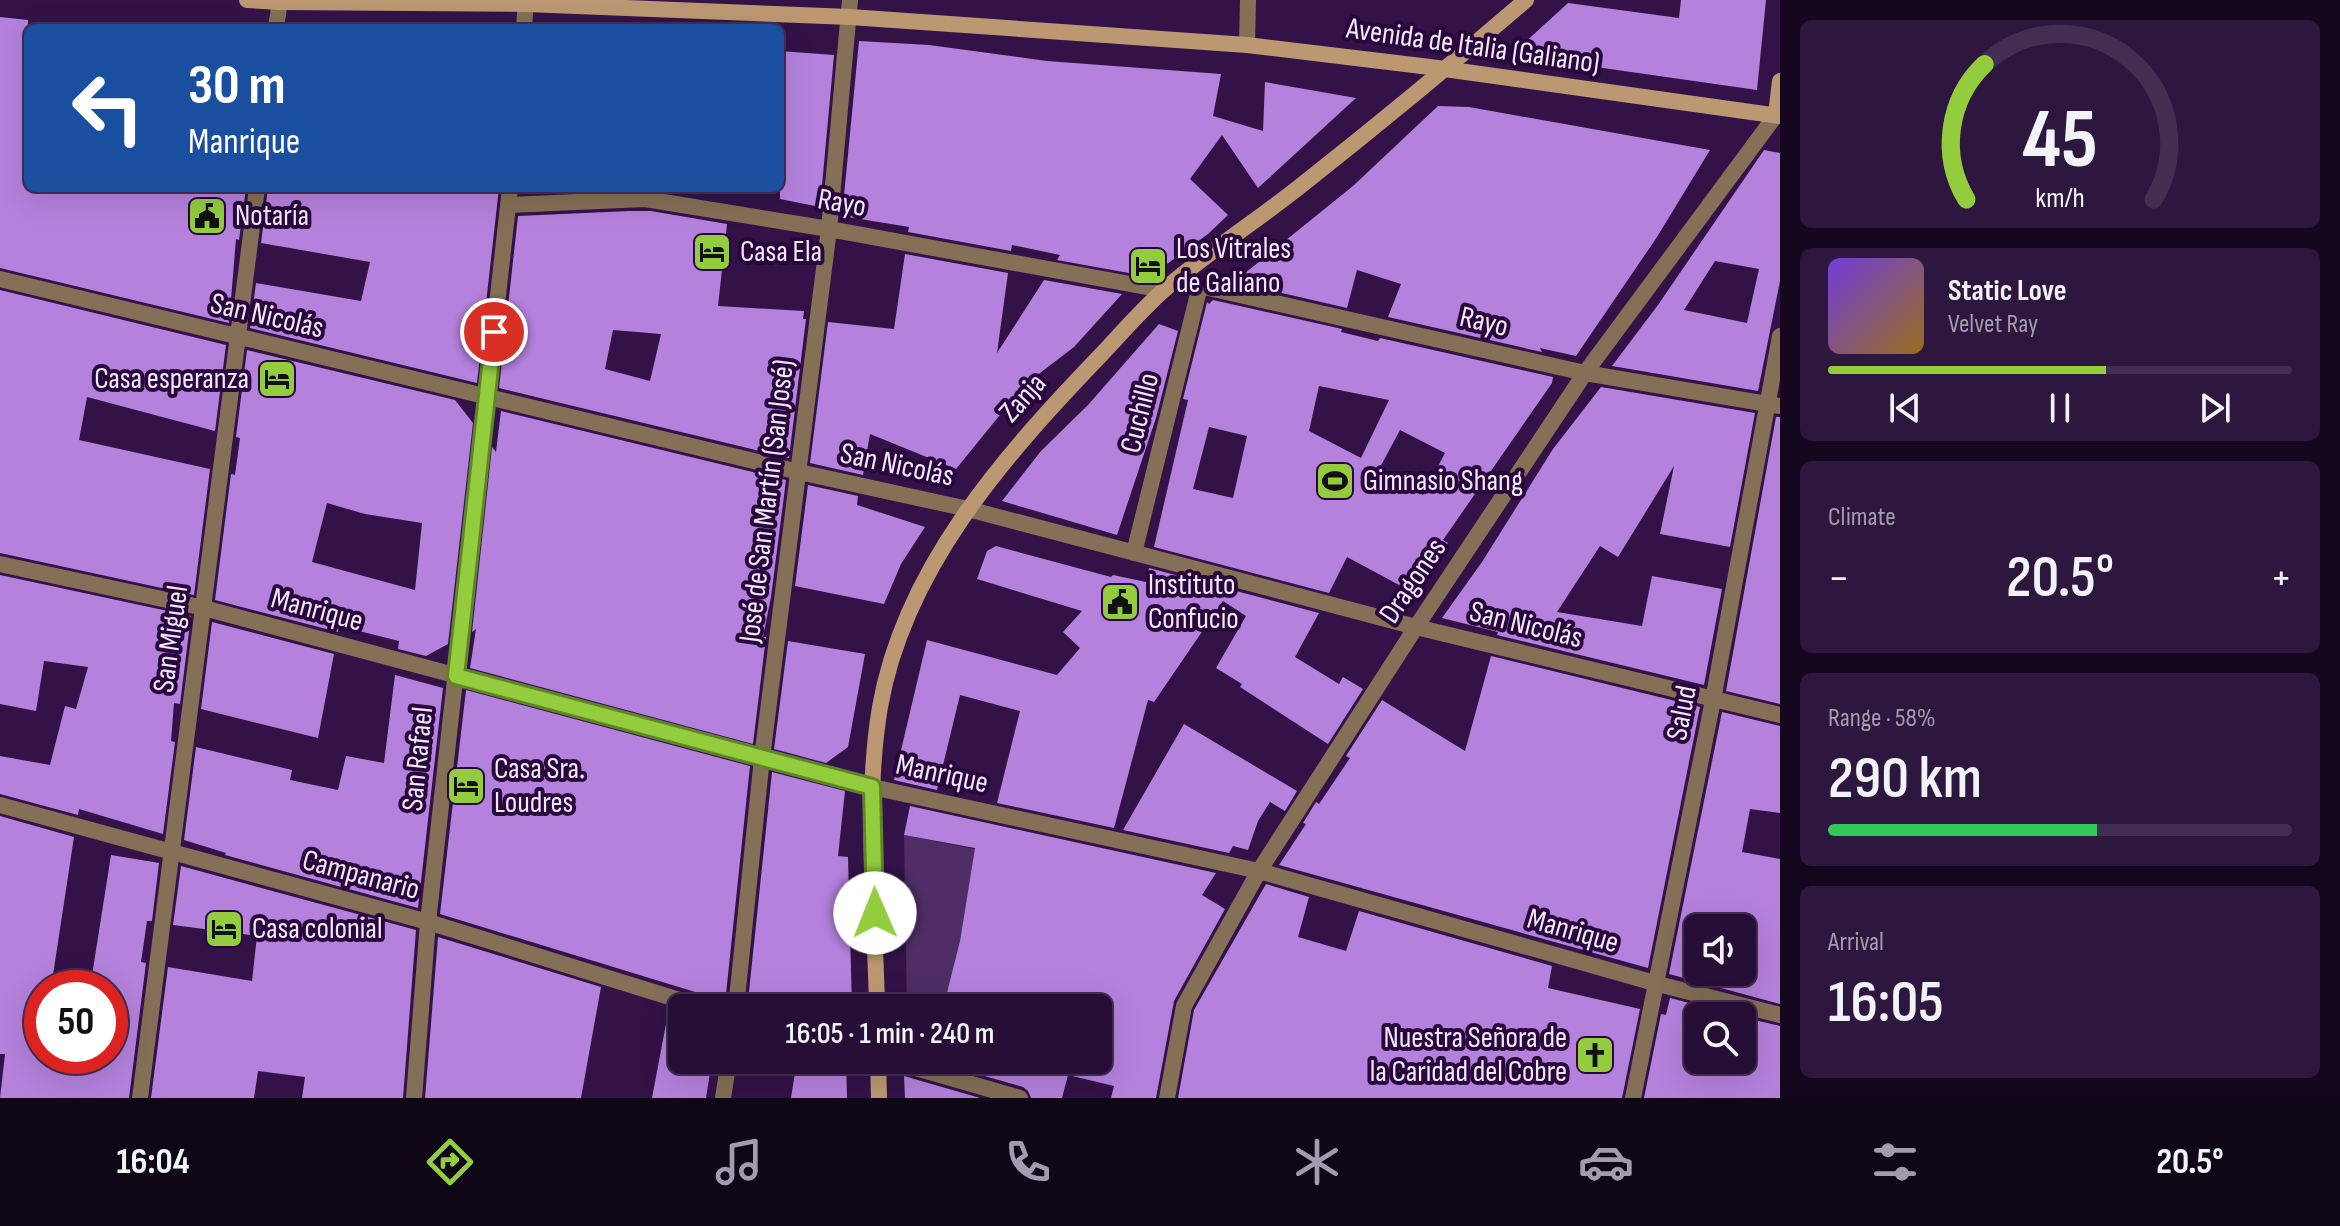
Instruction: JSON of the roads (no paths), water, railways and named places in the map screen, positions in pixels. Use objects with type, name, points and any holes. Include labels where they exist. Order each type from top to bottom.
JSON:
[{"type":"main road","name":"Avenida de Italia (Galiano)","points":[[247,0],[850,9],[1247,45],[1778,116]]},
{"type":"main road","name":"Zanja","points":[[877,994],[872,787],[881,706],[894,655],[915,601],[968,509],[1035,426],[1163,290],[1299,188],[1446,70],[1526,0]]},
{"type":"main road","name":"Dragones","points":[[1778,116],[1780,81]]},
{"type":"main road","points":[[878,1074],[879,1098]]},
{"type":"street","points":[[1247,45],[1248,0]]},
{"type":"street","points":[[276,24],[279,1]]},
{"type":"street","points":[[524,24],[526,2]]},
{"type":"street","name":"José de San Martín (San José)","points":[[737,994],[762,758],[829,229],[850,9]]},
{"type":"street","name":"Dragones","points":[[1167,1098],[1184,1006],[1259,871],[1585,373],[1778,116]]},
{"type":"street","name":"San Miguel","points":[[140,1098],[257,192]]},
{"type":"street","name":"Rayo","points":[[509,196],[645,199],[1163,290]]},
{"type":"street","name":"San Rafael","points":[[414,1098],[428,922],[509,196]]},
{"type":"street","name":"Rayo","points":[[1180,277],[1200,286],[1585,373],[1774,405]]},
{"type":"street","name":"San Nicolás","points":[[0,279],[799,472],[968,509],[1416,627],[1780,715]]},
{"type":"street","name":"Cuchillo","points":[[1134,553],[1200,286]]},
{"type":"street","name":"Salud","points":[[1633,1098],[1774,405],[1780,336]]},
{"type":"street","name":"Manrique","points":[[0,564],[204,608],[872,787],[1259,871],[1658,984],[1780,1015]]},
{"type":"street","name":"Campanario","points":[[0,805],[428,922],[668,997]]},
{"type":"street","points":[[723,1098],[727,1074]]},
{"type":"street","points":[[937,1074],[1020,1098]]},
{"type":"place","name":"Notaría","points":[[207,216]]},
{"type":"place","name":"Casa Ela","points":[[712,252]]},
{"type":"place","name":"Los Vitrales de Galiano","points":[[1148,266]]},
{"type":"place","name":"Casa esperanza","points":[[277,379]]},
{"type":"place","name":"Gimnasio Shang","points":[[1335,481]]},
{"type":"place","name":"Instituto Confucio","points":[[1120,602]]},
{"type":"place","name":"Casa Sra. Loudres","points":[[466,786]]},
{"type":"place","name":"Casa colonial","points":[[224,929]]},
{"type":"place","name":"Nuestra Señora de la Caridad del Cobre","points":[[1595,1055]]}]
